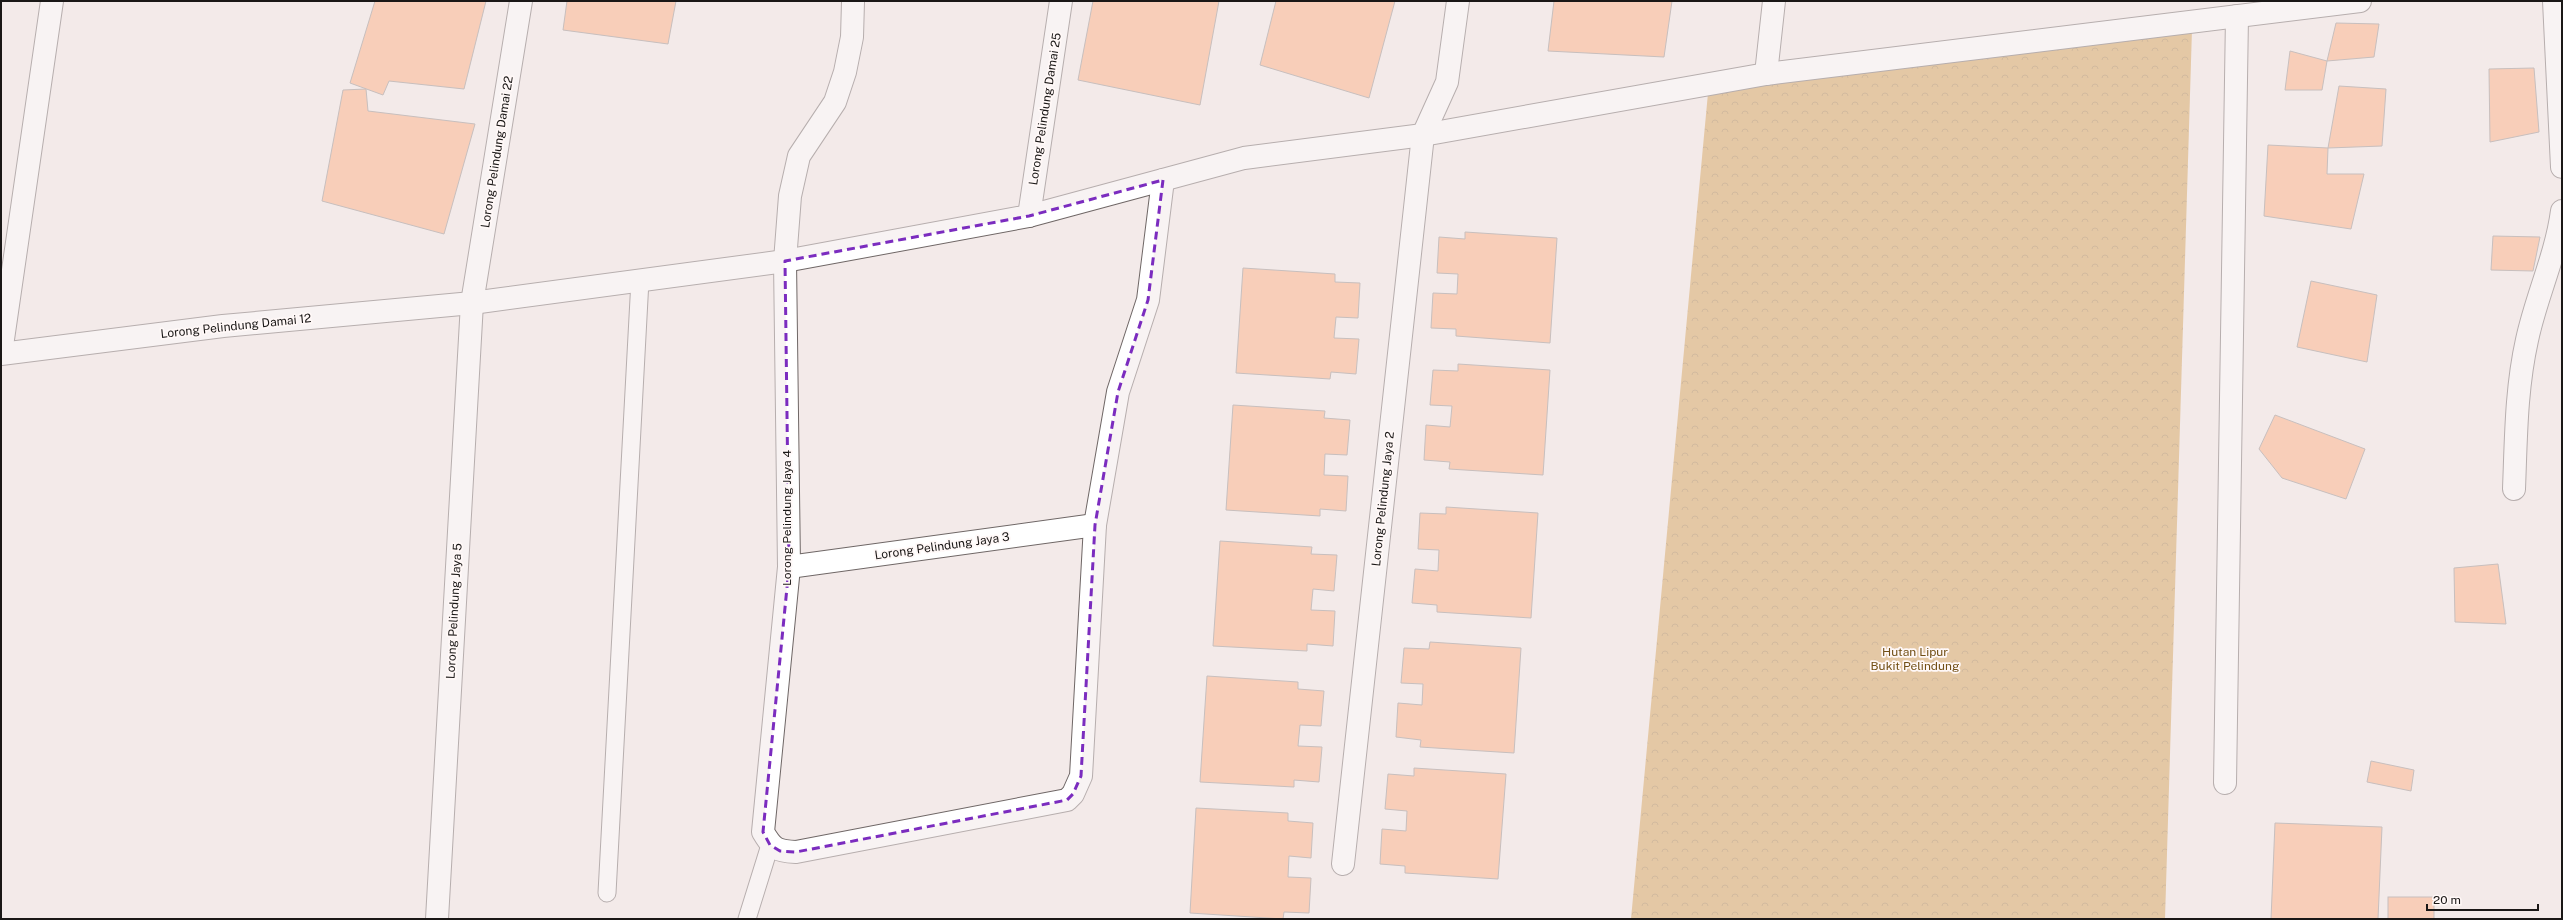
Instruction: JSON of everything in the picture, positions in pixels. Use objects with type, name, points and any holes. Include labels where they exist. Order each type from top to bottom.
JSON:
[{"type":"street","points":[[1,354],[52,1]]},
{"type":"street","name":"Lorong Pelindung Damai 22","points":[[472,303],[521,1]]},
{"type":"street","name":"Lorong Pelindung Damai 25","points":[[1028,216],[1061,1]]},
{"type":"street","name":"Lorong Pelindung Jaya 2","points":[[1343,864],[1423,134],[1447,82],[1458,1]]},
{"type":"street","points":[[1766,74],[1774,1]]},
{"type":"street","name":"Lorong Pelindung Damai 12","points":[[1,354],[223,326],[472,303],[785,261],[1028,216],[1244,158],[1423,134],[1766,74],[2360,1]]},
{"type":"street","points":[[2554,1],[2562,168]]},
{"type":"street","name":"Lorong Pelindung Jaya 4","points":[[770,845],[763,832],[789,567],[785,261],[794,176],[799,156],[835,102],[845,72],[852,37],[853,2]]},
{"type":"street","points":[[2226,783],[2237,16]]},
{"type":"street","points":[[770,845],[780,851],[796,852],[1067,800],[1073,794],[1081,776],[1095,525],[1118,392],[1148,300],[1163,180]]},
{"type":"street","points":[[2514,489],[2522,366],[2534,313],[2560,230],[2562,211]]},
{"type":"street","name":"Lorong Pelindung Jaya 5","points":[[437,919],[472,303]]},
{"type":"street","name":"Lorong Pelindung Jaya 3","points":[[789,567],[1095,525]]},
{"type":"lane","points":[[607,893],[640,280]]},
{"type":"lane","points":[[747,919],[770,845]]},
{"type":"highlighted area","points":[[1163,180],[1148,300],[1118,392],[1095,525],[1081,776],[1073,794],[1067,800],[796,852],[780,851],[770,845],[763,832],[789,567],[785,261],[1029,216]]},
{"type":"green space","name":"Hutan Lipur Bukit Pelindung","points":[[2192,29],[2165,919],[1631,919],[1708,93]]},
{"type":"building","points":[[375,1],[486,1],[464,89],[389,81],[383,95],[350,83]]},
{"type":"building","points":[[567,1],[676,1],[668,44],[563,30]]},
{"type":"building","points":[[1093,1],[1219,1],[1200,105],[1078,80]]},
{"type":"building","points":[[1276,1],[1395,1],[1369,98],[1260,65]]},
{"type":"building","points":[[1554,1],[1672,1],[1664,57],[1548,51]]},
{"type":"building","points":[[2336,23],[2379,24],[2374,57],[2327,61]]},
{"type":"building","points":[[2290,51],[2327,61],[2322,90],[2285,90]]},
{"type":"building","points":[[2534,68],[2539,132],[2490,142],[2489,69]]},
{"type":"building","points":[[2339,86],[2386,89],[2382,146],[2328,148]]},
{"type":"building","points":[[366,89],[368,111],[475,124],[444,234],[322,201],[343,90]]},
{"type":"building","points":[[2268,145],[2328,148],[2327,174],[2364,174],[2351,229],[2264,216]]},
{"type":"building","points":[[1465,232],[1557,238],[1550,343],[1456,336],[1456,329],[1431,328],[1433,293],[1457,294],[1458,274],[1437,273],[1439,237],[1465,239]]},
{"type":"building","points":[[2493,236],[2540,237],[2533,271],[2491,270]]},
{"type":"building","points":[[1243,268],[1335,274],[1335,282],[1360,283],[1358,318],[1336,317],[1334,338],[1359,339],[1356,374],[1331,372],[1330,379],[1236,373]]},
{"type":"building","points":[[2311,281],[2377,295],[2367,362],[2297,347]]},
{"type":"building","points":[[1458,364],[1550,370],[1543,475],[1449,469],[1450,462],[1424,460],[1426,425],[1450,427],[1452,406],[1430,405],[1433,370],[1458,371]]},
{"type":"building","points":[[1233,405],[1325,411],[1324,418],[1350,420],[1347,455],[1325,454],[1324,475],[1348,476],[1346,511],[1320,509],[1320,516],[1226,510]]},
{"type":"building","points":[[2275,415],[2365,449],[2346,499],[2282,478],[2259,449]]},
{"type":"building","points":[[1446,507],[1538,513],[1531,618],[1437,612],[1437,605],[1412,603],[1415,569],[1438,571],[1439,550],[1418,549],[1420,513],[1446,514]]},
{"type":"building","points":[[1220,541],[1312,547],[1311,554],[1337,555],[1334,591],[1313,589],[1311,610],[1335,611],[1333,646],[1307,644],[1307,651],[1213,646]]},
{"type":"building","points":[[2498,564],[2506,624],[2455,622],[2454,568]]},
{"type":"building","points":[[1430,642],[1521,648],[1514,753],[1420,747],[1421,740],[1396,737],[1398,703],[1422,705],[1423,684],[1401,683],[1404,648],[1429,649]]},
{"type":"building","points":[[1207,676],[1298,682],[1298,689],[1324,691],[1321,726],[1300,725],[1298,746],[1322,747],[1319,782],[1294,780],[1294,787],[1200,782]]},
{"type":"building","points":[[2371,761],[2414,770],[2411,791],[2367,782]]},
{"type":"building","points":[[1414,768],[1506,774],[1498,879],[1405,873],[1405,866],[1380,864],[1382,829],[1406,831],[1407,811],[1385,809],[1388,774],[1414,776]]},
{"type":"building","points":[[1196,808],[1288,813],[1288,821],[1313,823],[1311,858],[1289,856],[1288,877],[1311,878],[1309,913],[1284,912],[1283,919],[1190,913]]},
{"type":"building","points":[[2275,823],[2382,827],[2378,919],[2271,919]]},
{"type":"building","points":[[2388,897],[2434,897],[2434,919],[2388,919]]}]
